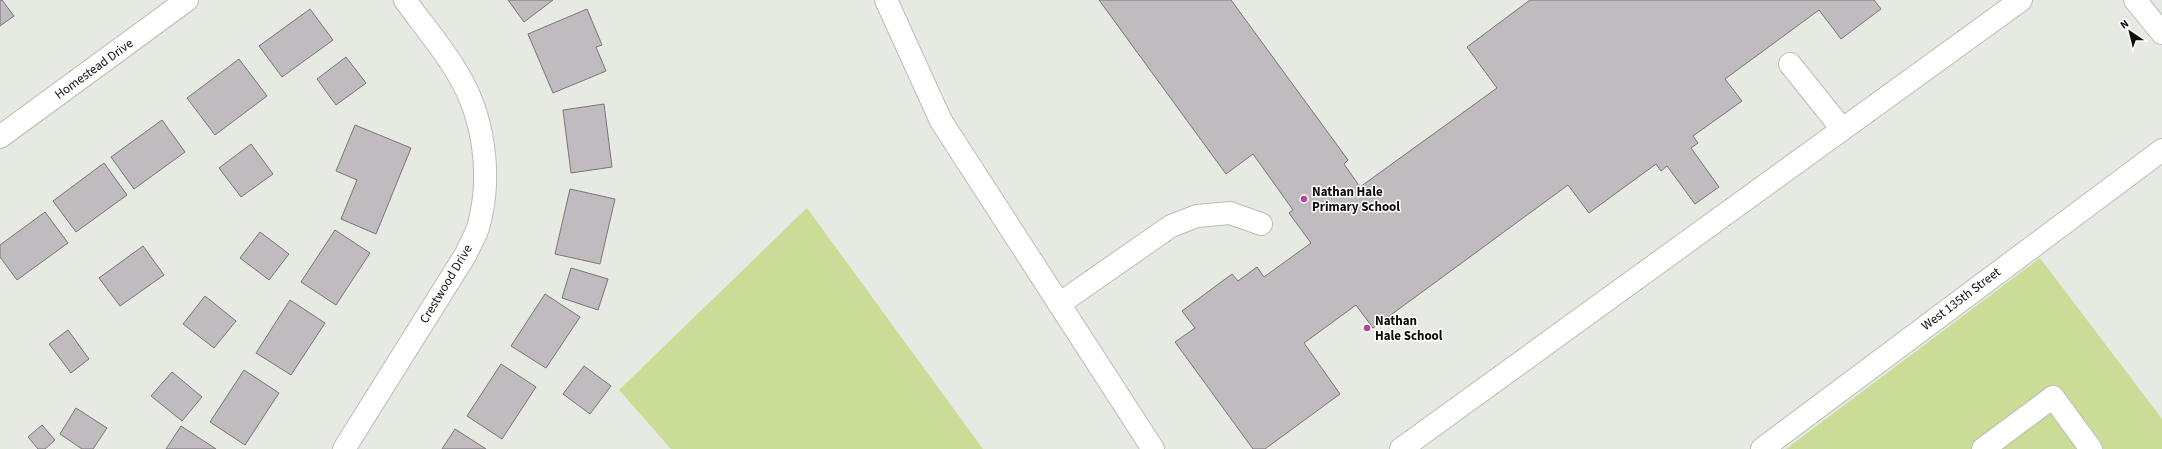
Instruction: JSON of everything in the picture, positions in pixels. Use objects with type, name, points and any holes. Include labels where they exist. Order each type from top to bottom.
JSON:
[{"type":"street","name":"Homestead Drive","points":[[0,137],[187,0]]},
{"type":"street","name":"Crestwood Drive","points":[[344,449],[466,254],[479,224],[484,196],[485,163],[479,123],[468,93],[458,73],[405,0]]},
{"type":"street","points":[[886,0],[941,121],[1153,449]]},
{"type":"street","points":[[1401,449],[2021,0]]},
{"type":"street","points":[[2135,0],[2162,33]]},
{"type":"street","points":[[1790,64],[1842,129]]},
{"type":"street","name":"West 135th Street","points":[[1762,449],[2162,150]]},
{"type":"street","points":[[1059,304],[1171,226],[1190,218],[1230,213],[1261,224]]},
{"type":"street","points":[[1983,449],[2053,397],[2091,449]]},
{"type":"green space","points":[[807,208],[983,449],[671,449],[619,390]]},
{"type":"green space","points":[[2040,258],[2162,419],[2162,449],[1786,449]]},
{"type":"building","points":[[0,0],[2,0],[14,16],[0,26]]},
{"type":"building","points":[[508,0],[553,0],[524,22]]},
{"type":"building","points":[[1099,0],[1231,0],[1348,160],[1344,164],[1360,187],[1497,88],[1467,47],[1530,0],[1874,0],[1881,9],[1841,39],[1819,10],[1725,79],[1742,101],[1693,136],[1698,143],[1691,148],[1719,187],[1695,204],[1667,166],[1661,171],[1656,164],[1589,213],[1568,185],[1373,328],[1356,305],[1304,343],[1340,394],[1265,449],[1253,449],[1175,342],[1195,328],[1182,311],[1232,274],[1238,281],[1257,267],[1264,277],[1311,243],[1289,213],[1293,210],[1253,154],[1226,174]]},
{"type":"building","points":[[310,9],[333,40],[282,77],[259,46]]},
{"type":"building","points":[[587,9],[602,45],[596,47],[606,71],[553,93],[528,34]]},
{"type":"building","points":[[346,57],[366,83],[336,105],[317,79]]},
{"type":"building","points":[[239,59],[267,96],[215,135],[187,98]]},
{"type":"building","points":[[604,104],[612,167],[571,173],[563,110]]},
{"type":"building","points":[[162,120],[185,152],[134,189],[111,157]]},
{"type":"building","points":[[355,125],[411,148],[376,234],[341,219],[357,180],[336,171]]},
{"type":"building","points":[[251,144],[273,174],[241,197],[219,168]]},
{"type":"building","points":[[104,163],[127,195],[76,232],[53,201]]},
{"type":"building","points":[[570,189],[615,199],[600,264],[555,254]]},
{"type":"building","points":[[45,212],[68,243],[17,280],[0,257],[0,245]]},
{"type":"building","points":[[335,230],[370,253],[336,305],[301,282]]},
{"type":"building","points":[[260,232],[289,254],[269,280],[240,258]]},
{"type":"building","points":[[143,246],[164,275],[120,306],[99,278]]},
{"type":"building","points":[[571,268],[608,279],[598,310],[562,298]]},
{"type":"building","points":[[545,294],[580,317],[546,368],[511,346]]},
{"type":"building","points":[[205,296],[236,321],[214,348],[183,324]]},
{"type":"building","points":[[290,300],[325,323],[291,375],[256,353]]},
{"type":"building","points":[[68,330],[89,359],[71,373],[49,344]]},
{"type":"building","points":[[501,364],[536,387],[502,439],[467,416]]},
{"type":"building","points":[[584,366],[611,386],[590,414],[563,394]]},
{"type":"building","points":[[244,370],[279,393],[245,445],[210,422]]},
{"type":"building","points":[[172,372],[202,397],[182,421],[151,396]]},
{"type":"building","points":[[76,408],[107,428],[93,449],[82,449],[60,434]]},
{"type":"building","points":[[42,425],[55,440],[45,449],[38,449],[28,437]]},
{"type":"building","points":[[181,426],[216,449],[166,449]]},
{"type":"building","points":[[455,429],[486,449],[442,449]]},
{"type":"place","name":"Nathan Hale Primary School","points":[[1304,199]]},
{"type":"place","name":"Nathan Hale School","points":[[1367,328]]}]
